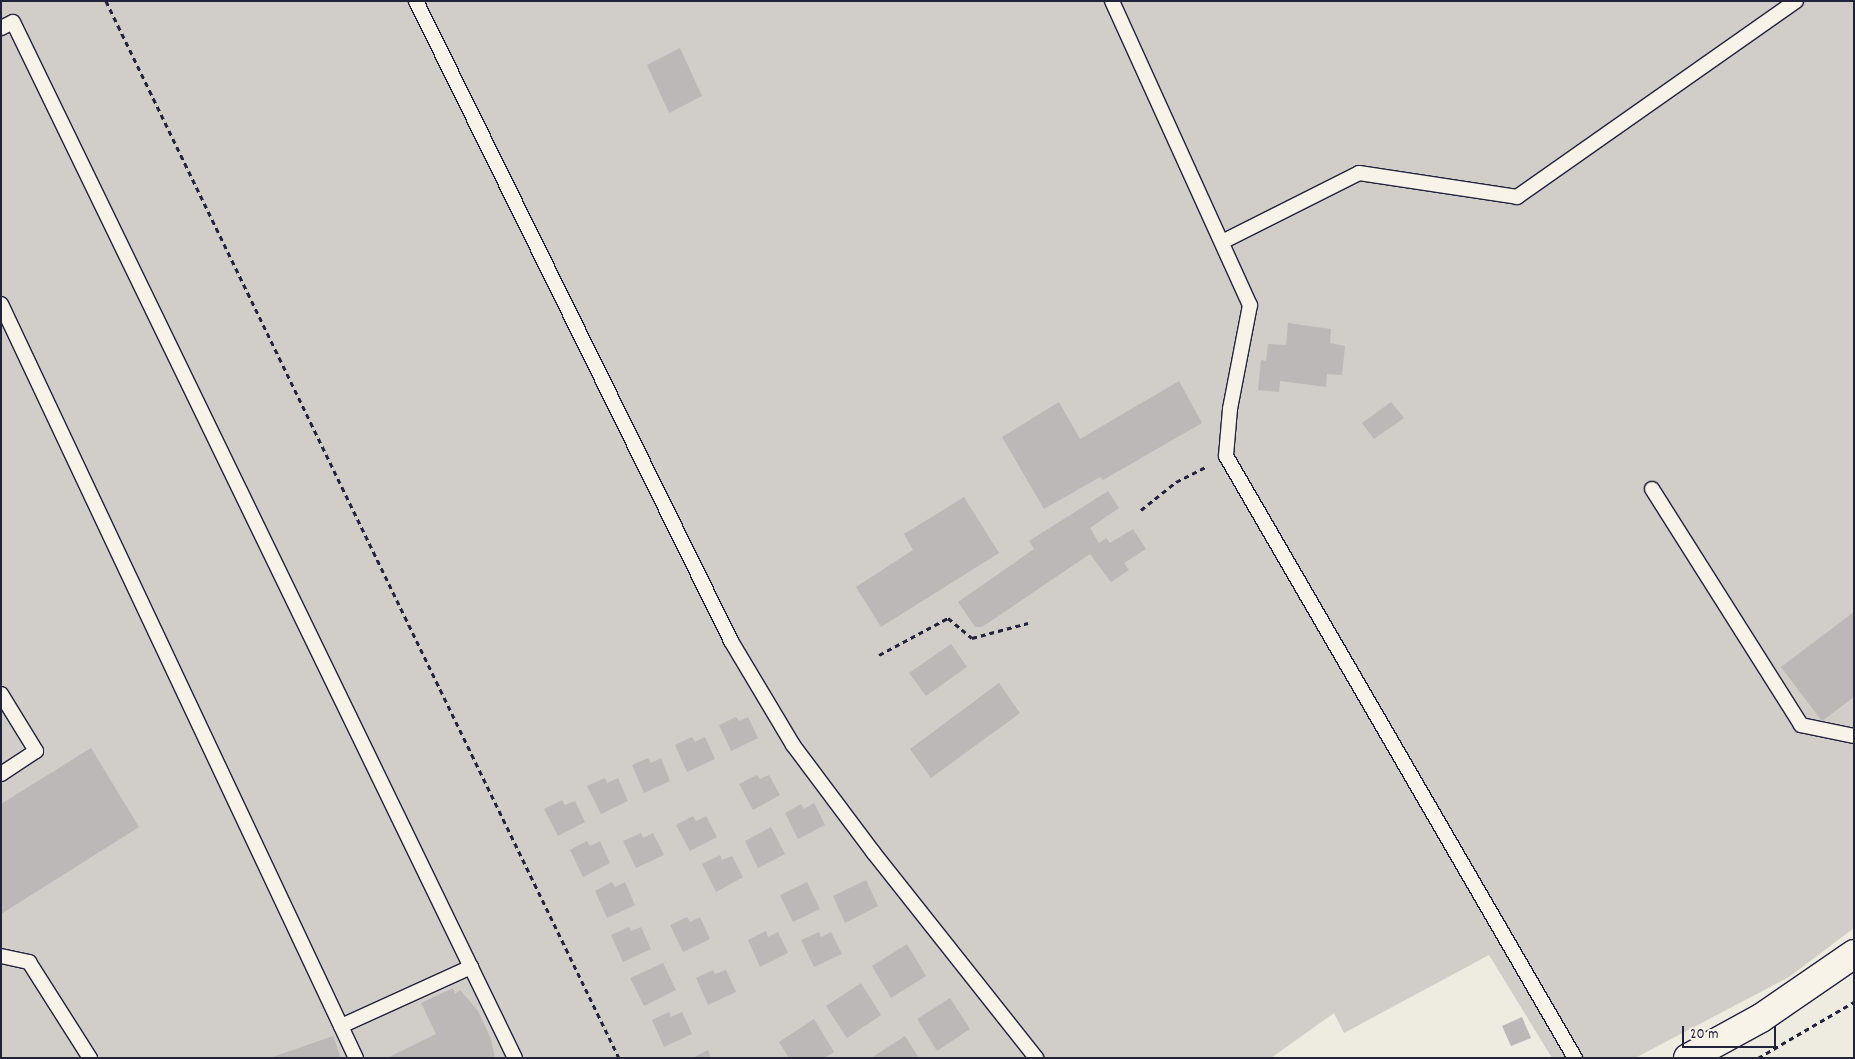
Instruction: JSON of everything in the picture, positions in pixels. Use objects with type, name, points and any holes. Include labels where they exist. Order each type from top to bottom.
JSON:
[{"type":"street","points":[[1688,1058],[1761,1018],[1854,954]]},
{"type":"lane","points":[[416,1],[592,355],[668,518],[741,658],[793,745],[873,852],[1036,1058]]},
{"type":"lane","points":[[1112,1],[1250,305],[1230,409],[1226,456],[1575,1058]]},
{"type":"lane","points":[[1222,242],[1359,173],[1517,197],[1796,1]]},
{"type":"lane","points":[[1,28],[14,22],[515,1058]]},
{"type":"lane","points":[[1,304],[356,1058]]},
{"type":"lane","points":[[1652,489],[1801,725],[1854,736]]},
{"type":"lane","points":[[1,694],[36,750],[1,774]]},
{"type":"lane","points":[[1,956],[29,962],[90,1058]]},
{"type":"lane","points":[[341,1026],[471,967]]},
{"type":"path","points":[[106,1],[619,1058]]},
{"type":"path","points":[[1141,510],[1176,482],[1226,456]]},
{"type":"path","points":[[879,655],[948,618],[972,638],[1028,624]]},
{"type":"path","points":[[1758,1058],[1854,1002]]},
{"type":"shaded area","points":[[1,1],[1854,1],[1854,928],[1789,977],[1635,1058],[1552,1058],[1489,955],[1344,1033],[1334,1013],[1271,1058],[1,1058]]},
{"type":"building","points":[[680,48],[702,96],[669,113],[647,65]]},
{"type":"building","points":[[1288,323],[1331,329],[1330,343],[1345,346],[1342,375],[1327,374],[1326,387],[1280,381],[1279,392],[1258,390],[1261,360],[1266,361],[1268,344],[1286,345]]},
{"type":"building","points":[[1179,381],[1202,423],[1103,480],[1100,477],[1044,509],[1002,437],[1059,402],[1080,439]]},
{"type":"building","points":[[1391,402],[1404,418],[1374,439],[1362,423]]},
{"type":"building","points":[[1108,491],[1119,508],[1090,528],[1099,543],[1106,538],[1110,543],[1133,529],[1146,549],[1124,563],[1129,570],[1111,582],[1090,554],[982,627],[975,627],[958,602],[1034,549],[1029,541]]},
{"type":"building","points":[[964,497],[999,553],[881,627],[856,587],[913,550],[904,534]]},
{"type":"building","points":[[1854,612],[1854,697],[1822,721],[1781,667]]},
{"type":"building","points":[[951,644],[967,667],[926,696],[909,673]]},
{"type":"building","points":[[999,683],[1020,713],[931,778],[910,749]]},
{"type":"building","points":[[736,717],[739,721],[748,717],[758,738],[731,751],[719,725]]},
{"type":"building","points":[[692,737],[695,742],[705,737],[715,759],[687,772],[675,745]]},
{"type":"building","points":[[91,748],[139,827],[1,914],[1,804]]},
{"type":"building","points":[[648,758],[651,763],[661,758],[670,781],[644,793],[632,765]]},
{"type":"building","points":[[757,775],[760,779],[769,775],[780,795],[753,810],[739,784]]},
{"type":"building","points":[[605,778],[607,783],[618,778],[628,801],[601,814],[587,786]]},
{"type":"building","points":[[562,800],[565,805],[575,801],[585,822],[558,836],[544,809]]},
{"type":"building","points":[[814,803],[825,825],[798,839],[785,813],[801,804],[804,809]]},
{"type":"building","points":[[693,816],[696,821],[706,816],[717,837],[690,851],[676,825]]},
{"type":"building","points":[[771,827],[785,854],[758,868],[745,841]]},
{"type":"building","points":[[641,833],[643,838],[653,833],[664,855],[636,868],[623,841]]},
{"type":"building","points":[[587,841],[590,846],[600,841],[610,863],[583,877],[570,850]]},
{"type":"building","points":[[720,855],[722,860],[732,856],[743,877],[716,892],[702,864]]},
{"type":"building","points":[[866,880],[878,906],[845,923],[833,896]]},
{"type":"building","points":[[612,882],[615,887],[625,882],[635,905],[607,918],[595,891]]},
{"type":"building","points":[[807,882],[820,909],[793,922],[780,895]]},
{"type":"building","points":[[687,917],[690,922],[700,917],[710,939],[683,952],[670,925]]},
{"type":"building","points":[[629,927],[631,931],[641,927],[651,949],[623,962],[611,935]]},
{"type":"building","points":[[766,931],[768,937],[778,932],[788,953],[760,967],[748,940]]},
{"type":"building","points":[[819,932],[821,937],[831,932],[842,954],[814,967],[801,940]]},
{"type":"building","points":[[907,944],[926,976],[891,998],[872,966]]},
{"type":"building","points":[[663,963],[676,990],[644,1006],[630,978]]},
{"type":"building","points":[[713,970],[715,974],[726,970],[736,992],[708,1005],[696,978]]},
{"type":"building","points":[[861,983],[881,1015],[847,1038],[826,1006]]},
{"type":"building","points":[[453,988],[455,994],[460,990],[478,1011],[491,1039],[495,1058],[387,1058],[436,1034],[421,1003]]},
{"type":"building","points":[[950,998],[970,1029],[937,1051],[917,1019]]},
{"type":"building","points":[[669,1012],[671,1017],[682,1012],[692,1034],[664,1047],[652,1020]]},
{"type":"building","points":[[1522,1017],[1531,1038],[1511,1046],[1502,1026]]},
{"type":"building","points":[[814,1019],[834,1052],[824,1058],[789,1058],[779,1042]]},
{"type":"building","points":[[333,1036],[341,1058],[273,1058],[273,1057]]},
{"type":"building","points":[[905,1036],[919,1058],[871,1058]]},
{"type":"building","points":[[708,1050],[711,1058],[692,1058]]}]
